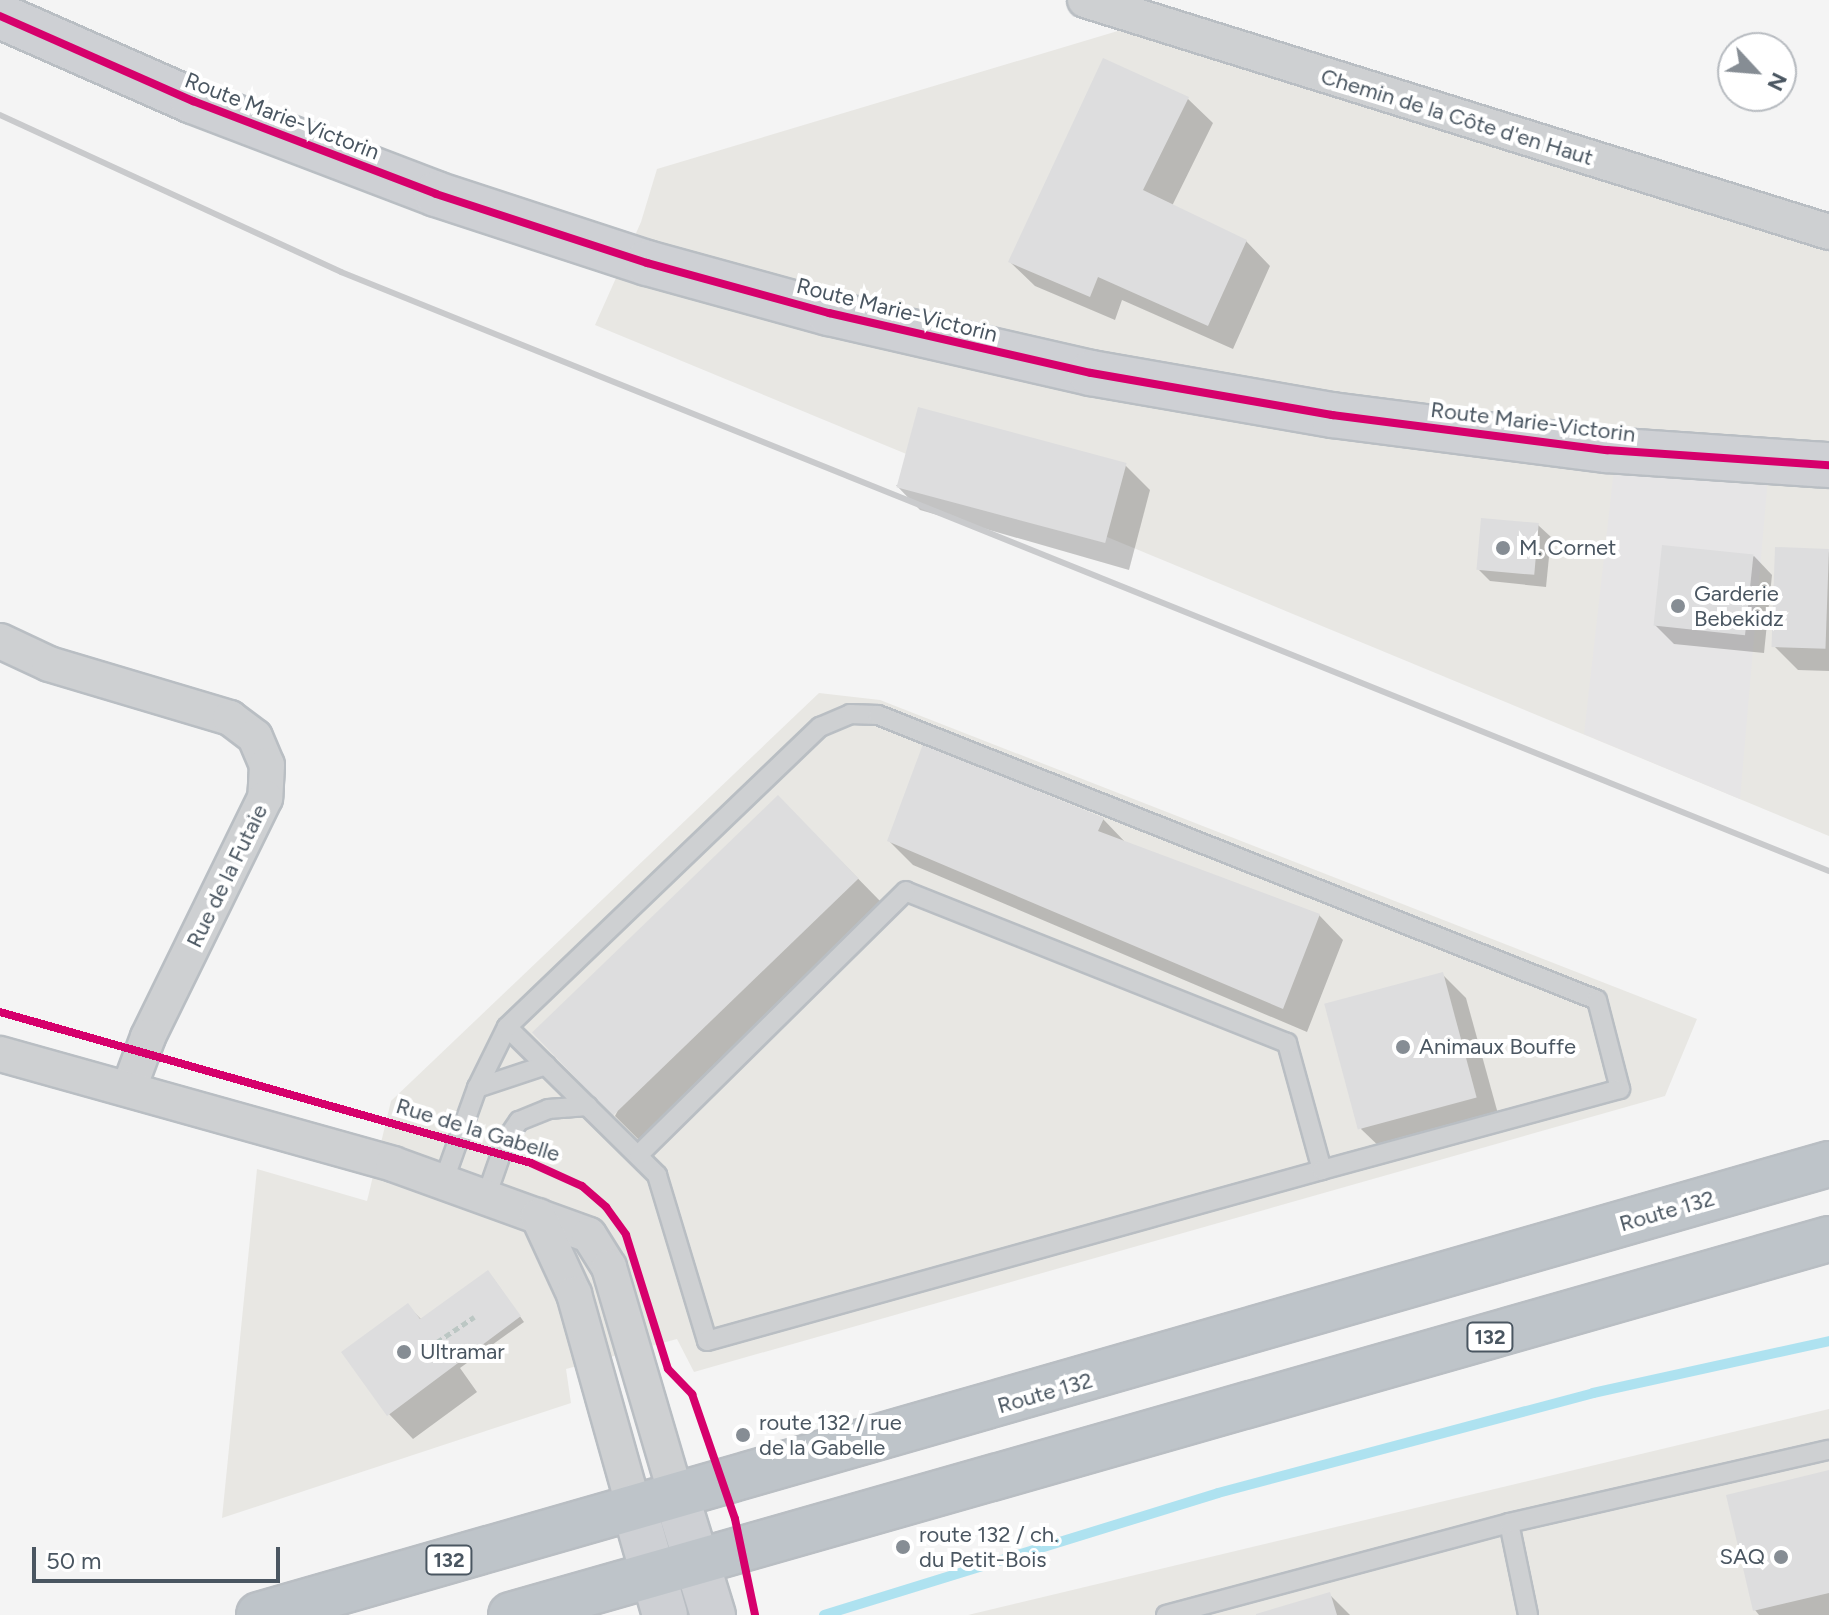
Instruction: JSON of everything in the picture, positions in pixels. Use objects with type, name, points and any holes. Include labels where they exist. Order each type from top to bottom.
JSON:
[{"type":"highway","name":"Route 132","points":[[259,1615],[1829,1164]]},
{"type":"highway","name":"132","points":[[511,1615],[659,1595],[697,1563],[1829,1239]]},
{"type":"street","name":"Chemin de la Côte d'en Haut","points":[[1085,0],[1829,232]]},
{"type":"street","name":"Route Marie-Victorin","points":[[0,16],[193,101],[478,209],[647,263],[842,316],[1091,373],[1332,415],[1571,446],[1829,465]]},
{"type":"street","name":"Rue de la Futaie","points":[[0,641],[49,664],[230,718],[255,737],[267,765],[265,798],[148,1037],[129,1088]]},
{"type":"street","points":[[0,1054],[129,1088],[444,1180],[538,1216],[574,1226],[603,1250],[713,1615]]},
{"type":"street","points":[[538,1216],[574,1294],[659,1595]]},
{"type":"lane","points":[[444,1180],[477,1088],[507,1027],[820,727],[850,714],[878,715],[1597,1000],[1620,1089],[707,1341],[657,1175],[507,1027]]},
{"type":"lane","points":[[639,1154],[906,891],[1287,1043],[1322,1170]]},
{"type":"lane","points":[[477,1088],[546,1065]]},
{"type":"lane","points":[[486,1197],[506,1140],[519,1121],[548,1109],[588,1106]]},
{"type":"lane","points":[[1166,1615],[1509,1523],[1829,1450]]},
{"type":"lane","points":[[1509,1523],[1528,1615]]},
{"type":"path","points":[[437,1342],[474,1317]]},
{"type":"shaded area","points":[[1131,27],[1829,252],[1829,836],[595,325],[641,222],[657,169]]},
{"type":"shaded area","name":"Garderie Bebekidz","points":[[1614,469],[1768,477],[1740,799],[1584,734]]},
{"type":"shaded area","points":[[819,693],[880,700],[1697,1019],[1665,1096],[694,1372],[677,1339],[566,1369],[571,1403],[222,1518],[257,1169],[367,1201],[391,1101]]},
{"type":"shaded area","points":[[1829,1409],[1829,1615],[968,1615]]},
{"type":"building","points":[[1103,58],[1189,97],[1143,190],[1247,240],[1208,326],[1098,277],[1090,297],[1008,262]]},
{"type":"building","points":[[918,407],[1127,463],[1105,543],[897,487]]},
{"type":"building","points":[[1481,518],[1539,523],[1534,575],[1476,570]]},
{"type":"building","points":[[1662,545],[1753,555],[1745,635],[1654,626]]},
{"type":"building","points":[[1775,547],[1829,549],[1825,649],[1772,647]]},
{"type":"building","points":[[923,744],[1104,818],[1098,831],[1320,914],[1283,1009],[887,841]]},
{"type":"building","points":[[778,795],[859,878],[613,1116],[532,1033]]},
{"type":"building","points":[[1443,972],[1477,1098],[1358,1129],[1324,1004]]},
{"type":"building","points":[[488,1270],[521,1316],[387,1416],[341,1352],[408,1303],[420,1319]]},
{"type":"building","points":[[1829,1470],[1829,1593],[1753,1611],[1726,1495]]},
{"type":"building","points":[[1330,1592],[1337,1615],[1256,1615],[1256,1614]]},
{"type":"waterway","points":[[824,1615],[1218,1493],[1593,1393],[1829,1341]]},
{"type":"railway","points":[[0,115],[341,272],[1829,871]]},
{"type":"cycle path","points":[[0,16],[193,101],[436,194],[647,263],[829,313],[1091,373],[1332,415],[1607,450],[1829,465]]},
{"type":"cycle path","name":"Rue de la Gabelle","points":[[0,1012],[531,1163],[582,1186],[606,1207],[626,1235],[668,1369],[692,1394],[735,1519],[755,1615]]},
{"type":"place","name":"M. Cornet","points":[[1503,548]]},
{"type":"place","name":"Garderie Bebekidz","points":[[1678,606]]},
{"type":"place","name":"Animaux Bouffe","points":[[1403,1047]]},
{"type":"place","name":"Ultramar","points":[[404,1352]]},
{"type":"place","name":"route 132 / rue de la Gabelle","points":[[743,1435]]},
{"type":"place","name":"route 132 / ch. du Petit-Bois","points":[[903,1547]]},
{"type":"place","name":"SAQ","points":[[1781,1557]]}]
